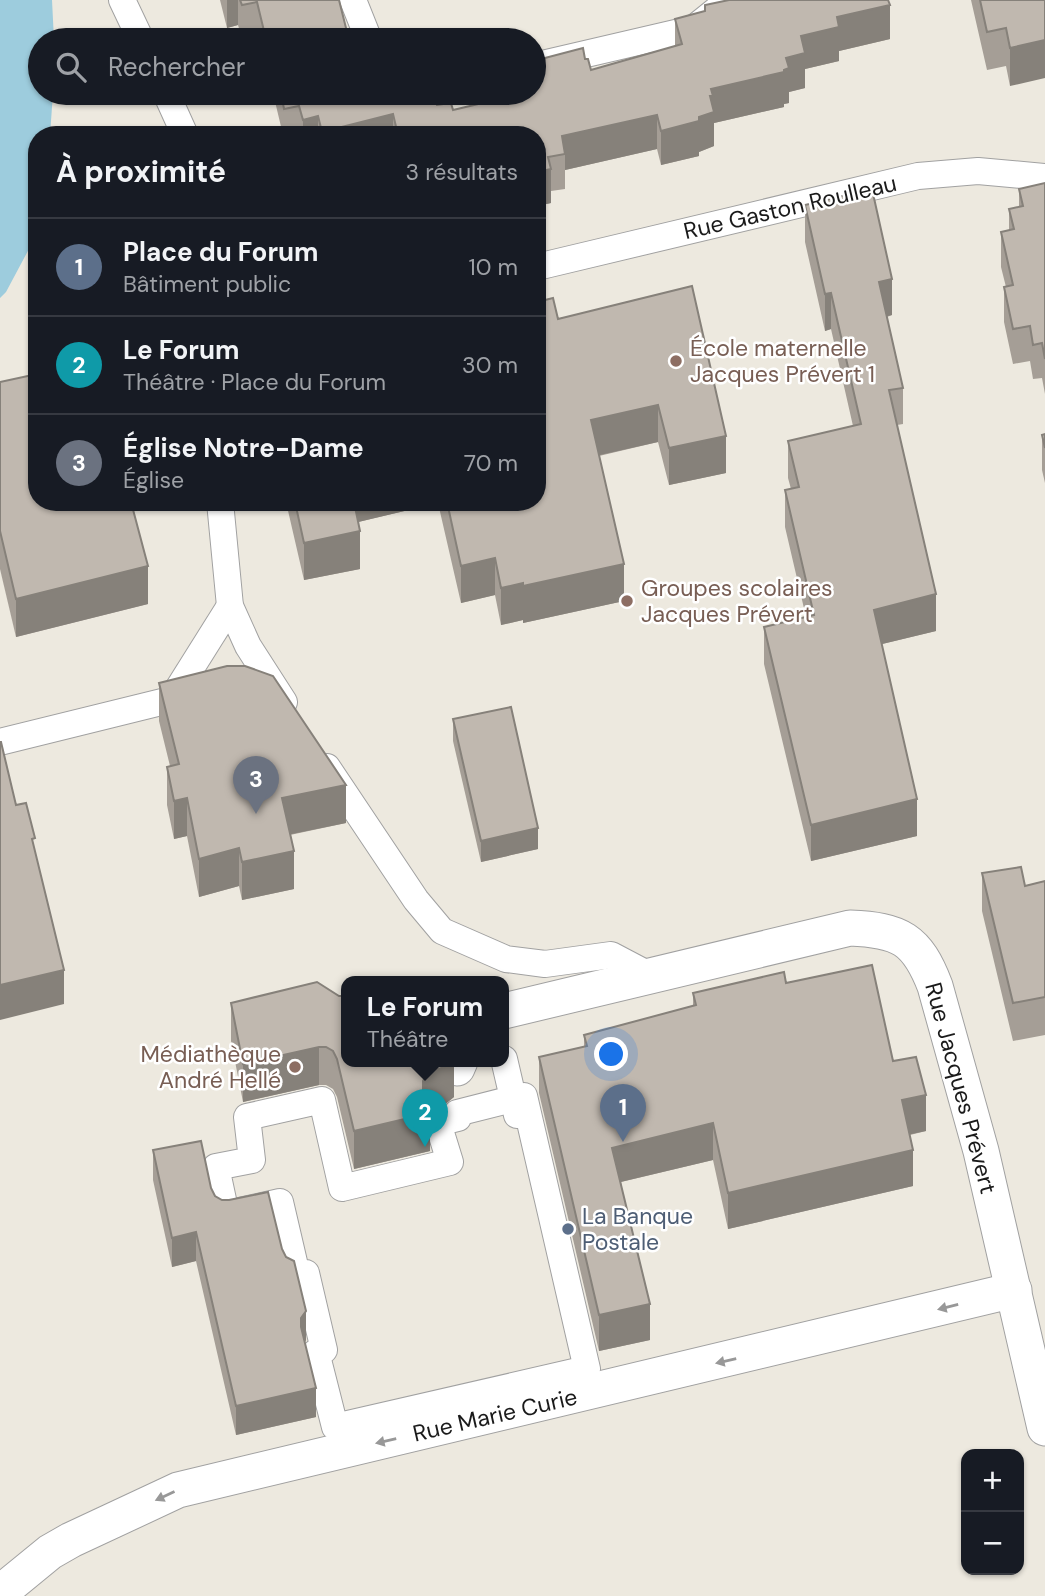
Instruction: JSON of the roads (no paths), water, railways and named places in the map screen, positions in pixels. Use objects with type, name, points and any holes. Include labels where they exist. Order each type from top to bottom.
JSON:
[{"type":"street","points":[[122,0],[135,28]]},
{"type":"street","points":[[353,0],[364,28]]},
{"type":"street","points":[[546,63],[694,29],[729,0]]},
{"type":"street","points":[[171,105],[181,126]]},
{"type":"street","name":"Rue Gaston Roulleau","points":[[546,265],[918,176],[978,171],[1045,177]]},
{"type":"street","points":[[221,511],[230,606],[248,646],[243,682]]},
{"type":"street","points":[[171,700],[230,606]]},
{"type":"street","points":[[0,742],[243,682]]},
{"type":"street","points":[[243,682],[297,722]]},
{"type":"street","points":[[312,744],[416,900],[442,931],[506,959],[545,964],[611,955],[649,975]]},
{"type":"street","name":"Rue Jacques Prévert","points":[[509,1010],[850,929],[873,929],[902,937],[925,960],[935,986],[981,1151],[1038,1382],[1045,1428]]},
{"type":"street","points":[[506,1067],[514,1099],[572,1384],[335,1427],[316,1352],[324,1350],[306,1273],[297,1275],[280,1202],[226,1214],[216,1167],[252,1160],[247,1117],[322,1100],[342,1188],[450,1163],[438,1122],[458,1118],[457,1113],[514,1099]]},
{"type":"street","name":"Rue Marie Curie","points":[[0,1593],[50,1552],[71,1539],[178,1490],[572,1384],[1014,1290]]},
{"type":"water","points":[[0,0],[52,0],[53,28],[28,28],[28,105],[52,105],[51,126],[28,126],[28,251],[6,292],[0,298]]},
{"type":"place","name":"École maternelle Jacques Prévert 1","points":[[676,361]]},
{"type":"place","name":"Groupes scolaires Jacques Prévert","points":[[627,601]]},
{"type":"place","name":"Église Notre-Dame","points":[[256,814]]},
{"type":"place","name":"Médiathèque André Hellé","points":[[295,1067]]},
{"type":"place","name":"Place du Forum","points":[[623,1142]]},
{"type":"place","name":"Le Forum","points":[[425,1147]]},
{"type":"place","name":"La Banque Postale","points":[[568,1229]]}]
